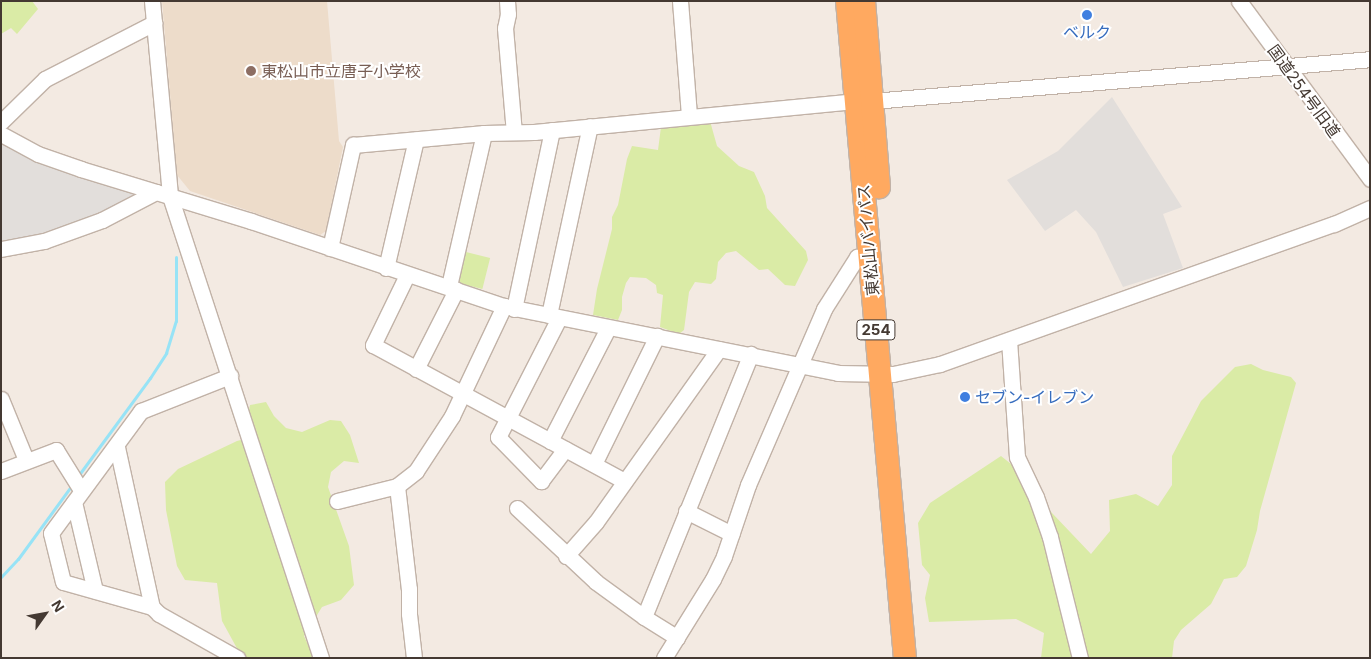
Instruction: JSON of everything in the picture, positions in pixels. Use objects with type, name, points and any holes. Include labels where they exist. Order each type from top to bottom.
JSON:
[{"type":"highway","name":"東松山バイパス","points":[[847,1],[864,101],[886,374],[905,658]]},
{"type":"highway","name":"東松山バイパス","points":[[864,1],[864,101],[870,257],[886,374],[919,658]]},
{"type":"street","points":[[152,1],[163,194],[230,376],[321,658]]},
{"type":"street","points":[[507,1],[508,14],[505,28],[514,132]]},
{"type":"street","points":[[680,1],[689,115]]},
{"type":"street","name":"国道254号旧道","points":[[1239,1],[1370,179]]},
{"type":"street","points":[[1,122],[45,79],[154,22]]},
{"type":"street","points":[[330,248],[353,145],[552,130],[689,115],[1370,59]]},
{"type":"street","points":[[565,449],[541,481],[498,437],[554,317],[590,126]]},
{"type":"street","points":[[337,501],[397,486],[416,471],[425,459],[509,308],[552,130]]},
{"type":"street","points":[[1,134],[38,154],[509,308],[751,354],[838,373],[886,374],[940,364],[1334,224],[1370,208]]},
{"type":"street","points":[[416,369],[452,288],[484,134]]},
{"type":"street","points":[[386,268],[416,139]]},
{"type":"street","points":[[1,249],[44,241],[102,220],[163,194]]},
{"type":"street","points":[[664,658],[713,579],[732,534],[748,485],[824,309],[857,257],[870,257]]},
{"type":"street","points":[[407,275],[373,345],[625,481]]},
{"type":"street","points":[[550,440],[608,328]]},
{"type":"street","points":[[594,464],[657,336]]},
{"type":"street","points":[[1009,340],[1017,457],[1036,497],[1050,537],[1080,658]]},
{"type":"street","points":[[566,556],[596,522],[719,349]]},
{"type":"street","points":[[644,617],[751,354]]},
{"type":"street","points":[[230,376],[141,412],[51,533],[63,582],[152,607],[159,614],[237,658]]},
{"type":"street","points":[[1,399],[26,460]]},
{"type":"street","points":[[116,447],[152,607]]},
{"type":"street","points":[[1,470],[56,450],[78,496],[95,590]]},
{"type":"street","points":[[397,486],[414,658]]},
{"type":"street","points":[[517,508],[566,556],[596,582],[677,638]]},
{"type":"street","points":[[686,511],[732,534]]},
{"type":"shaded area","name":"東松山市立唐子小学校","points":[[162,1],[327,1],[339,141],[343,147],[326,231],[320,235],[190,191],[177,175]]},
{"type":"shaded area","points":[[1112,97],[1182,207],[1163,214],[1183,268],[1123,287],[1096,232],[1076,210],[1045,231],[1007,180],[1058,151]]},
{"type":"shaded area","points":[[1,142],[142,194],[74,227],[1,244]]},
{"type":"green space","points":[[1,1],[32,1],[38,9],[17,34],[11,28],[1,34]]},
{"type":"green space","points":[[710,121],[717,146],[739,166],[754,172],[765,196],[767,208],[806,251],[808,260],[795,286],[785,285],[768,269],[759,270],[736,251],[726,253],[718,262],[716,279],[711,284],[695,282],[689,292],[684,330],[679,334],[660,327],[663,295],[657,293],[656,285],[646,278],[630,277],[626,283],[622,297],[622,310],[618,320],[593,315],[597,289],[612,229],[612,217],[618,205],[627,159],[632,146],[658,150],[661,127]]},
{"type":"green space","points":[[462,251],[490,258],[482,289],[454,282]]},
{"type":"green space","points":[[1251,364],[1263,370],[1291,377],[1296,383],[1260,511],[1257,530],[1246,566],[1237,577],[1224,579],[1211,604],[1181,630],[1174,641],[1172,658],[1041,658],[1044,633],[1016,619],[929,622],[925,598],[930,575],[922,565],[918,523],[930,503],[1001,456],[1016,468],[1052,513],[1091,554],[1110,531],[1109,500],[1136,494],[1158,506],[1172,485],[1172,456],[1201,401],[1235,367]]},
{"type":"green space","points":[[266,402],[274,416],[286,428],[302,432],[330,420],[341,421],[350,435],[359,463],[344,461],[331,472],[328,487],[349,546],[354,585],[341,600],[322,607],[304,636],[314,658],[248,658],[239,652],[222,621],[217,583],[185,580],[177,566],[166,510],[165,482],[178,469],[237,441],[256,436],[248,415],[250,405]]},
{"type":"waterway","points":[[78,476],[150,378],[166,353],[176,321],[176,257]]},
{"type":"waterway","points":[[1,577],[18,559],[72,485]]},
{"type":"place","name":"ベルク","points":[[1087,15]]},
{"type":"place","name":"東松山市立唐子小学校","points":[[251,71]]},
{"type":"place","name":"セブン-イレブン","points":[[965,397]]}]
